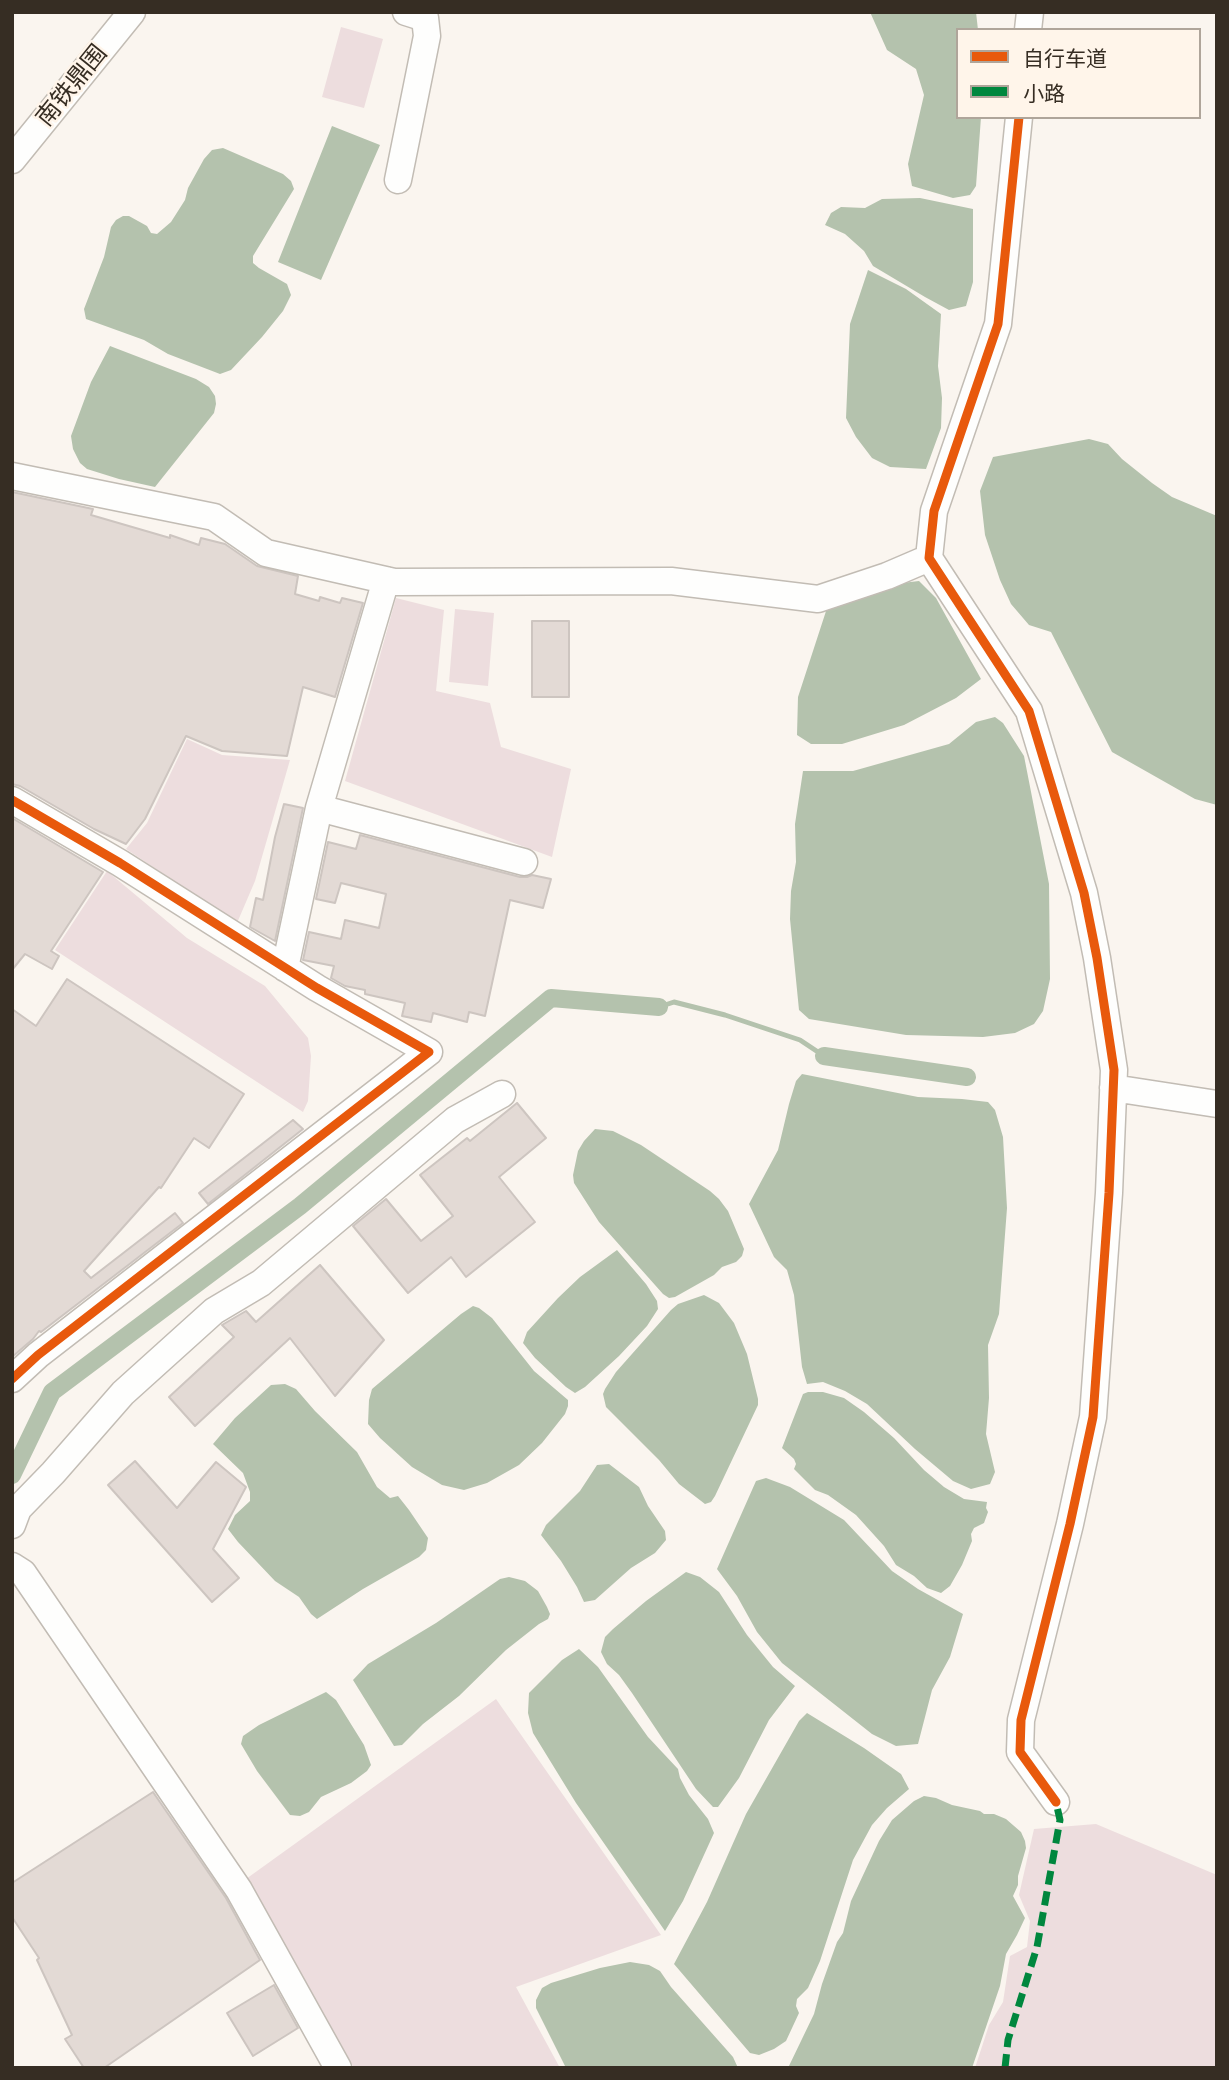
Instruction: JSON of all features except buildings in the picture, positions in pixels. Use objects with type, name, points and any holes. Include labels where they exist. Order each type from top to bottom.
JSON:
[{"type":"street","points":[[127,19],[145,12]]},
{"type":"street","points":[[398,180],[427,36],[425,18],[406,12]]},
{"type":"street","name":"南铁鼎围","points":[[12,160],[127,19]]},
{"type":"street","points":[[1019,119],[998,324],[934,511],[929,558],[1028,711],[1084,893],[1114,1070],[1109,1193],[1093,1417],[1070,1524],[1021,1720],[1020,1752],[1056,1802]]},
{"type":"street","points":[[12,476],[214,517],[266,553],[394,582],[671,581],[818,599],[887,576],[929,558]]},
{"type":"street","points":[[285,968],[319,808],[386,580]]},
{"type":"street","points":[[12,800],[120,863],[285,968],[429,1052],[38,1355],[12,1379]]},
{"type":"street","points":[[319,808],[524,862]]},
{"type":"street","points":[[1113,1087],[1217,1104]]},
{"type":"street","points":[[12,1525],[18,1509],[54,1474],[123,1393],[214,1311],[261,1283],[455,1120],[502,1094]]},
{"type":"street","points":[[12,1566],[23,1573],[239,1890],[338,2068]]},
{"type":"shaded area","points":[[870,12],[976,12],[978,28],[956,28],[956,119],[981,119],[976,186],[970,195],[953,198],[912,186],[908,164],[924,95],[916,69],[887,50]]},
{"type":"shaded area","points":[[341,27],[383,39],[364,108],[322,97]]},
{"type":"shaded area","points":[[332,126],[380,145],[321,280],[278,262]]},
{"type":"shaded area","points":[[223,148],[283,174],[291,181],[294,189],[253,256],[253,263],[287,284],[291,295],[283,311],[262,337],[231,370],[220,374],[168,354],[144,340],[86,319],[84,309],[104,257],[111,227],[116,220],[129,216],[147,226],[151,233],[157,234],[171,222],[185,200],[188,188],[204,159],[212,150]]},
{"type":"shaded area","points":[[920,198],[973,209],[973,282],[966,306],[949,310],[925,297],[873,266],[864,251],[845,234],[825,225],[831,213],[841,207],[865,208],[882,199]]},
{"type":"shaded area","points":[[868,270],[906,289],[941,314],[938,366],[942,398],[941,428],[926,469],[890,467],[872,458],[846,418],[850,324]]},
{"type":"shaded area","points":[[110,346],[196,379],[209,387],[215,396],[214,413],[155,487],[87,469],[80,463],[73,449],[71,436],[91,382]]},
{"type":"shaded area","points":[[1089,439],[1108,444],[1122,459],[1172,497],[1217,516],[1217,805],[1195,799],[1112,752],[1051,632],[1029,625],[1011,604],[1000,580],[985,535],[980,491],[993,457]]},
{"type":"shaded area","points":[[919,581],[936,598],[981,679],[956,698],[904,725],[842,744],[811,744],[797,735],[798,697],[828,605],[852,589]]},
{"type":"shaded area","points":[[396,598],[444,610],[436,691],[490,703],[501,747],[571,769],[552,857],[345,781]]},
{"type":"shaded area","points":[[455,609],[494,613],[488,686],[449,682]]},
{"type":"shaded area","points":[[995,717],[1003,723],[1024,756],[1049,884],[1050,979],[1043,1011],[1034,1024],[1015,1033],[983,1037],[906,1035],[809,1019],[799,1010],[790,919],[796,862],[795,824],[803,771],[853,771],[949,744],[976,722]]},
{"type":"shaded area","points":[[187,739],[222,755],[290,760],[255,881],[237,923],[126,849],[147,823]]},
{"type":"shaded area","points":[[107,871],[187,938],[265,986],[308,1038],[311,1056],[308,1101],[303,1112],[55,950]]},
{"type":"shaded area","points":[[802,1074],[918,1097],[988,1102],[995,1110],[1003,1137],[1007,1208],[999,1314],[988,1345],[989,1398],[986,1434],[995,1472],[990,1484],[971,1489],[953,1481],[867,1404],[823,1382],[807,1384],[802,1367],[794,1295],[787,1270],[774,1257],[749,1204],[778,1150],[796,1081]]},
{"type":"shaded area","points":[[595,1129],[613,1131],[641,1145],[710,1191],[728,1211],[744,1249],[742,1256],[675,1297],[669,1298],[663,1294],[599,1222],[574,1183],[578,1151]]},
{"type":"shaded area","points":[[617,1250],[646,1284],[657,1301],[658,1309],[647,1326],[619,1356],[575,1393],[535,1358],[523,1343],[527,1332],[558,1298],[580,1277]]},
{"type":"shaded area","points":[[704,1295],[719,1303],[734,1323],[747,1354],[758,1399],[758,1405],[715,1496],[711,1502],[705,1504],[679,1484],[606,1407],[603,1394],[616,1372],[671,1310],[678,1304]]},
{"type":"shaded area","points":[[473,1306],[492,1318],[534,1371],[568,1400],[568,1406],[565,1414],[542,1443],[519,1465],[487,1483],[464,1490],[442,1485],[412,1467],[380,1438],[368,1424],[369,1400],[372,1389]]},
{"type":"shaded area","points":[[285,1384],[296,1389],[357,1452],[377,1487],[390,1498],[398,1496],[428,1538],[426,1550],[419,1557],[317,1619],[299,1597],[275,1581],[228,1529],[235,1515],[250,1501],[250,1492],[243,1473],[213,1444],[235,1418],[271,1385]]},
{"type":"shaded area","points":[[823,1392],[844,1398],[894,1438],[944,1487],[964,1499],[987,1502],[988,1512],[984,1523],[974,1528],[972,1541],[962,1565],[950,1586],[941,1593],[927,1588],[896,1565],[884,1546],[856,1515],[828,1495],[815,1490],[794,1469],[794,1459],[782,1448],[803,1394]]},
{"type":"shaded area","points":[[609,1464],[639,1487],[665,1531],[666,1540],[655,1553],[631,1568],[595,1600],[584,1602],[561,1561],[541,1535],[546,1525],[580,1491],[597,1465]]},
{"type":"shaded area","points":[[766,1478],[790,1487],[844,1520],[892,1571],[963,1614],[950,1657],[932,1690],[918,1744],[896,1746],[872,1734],[782,1663],[757,1632],[737,1596],[717,1569],[756,1481]]},
{"type":"shaded area","points":[[686,1572],[700,1577],[719,1592],[747,1635],[773,1667],[795,1686],[769,1720],[739,1778],[718,1807],[713,1807],[696,1789],[632,1693],[607,1664],[601,1652],[605,1637],[613,1629]]},
{"type":"shaded area","points":[[509,1577],[525,1581],[538,1591],[550,1614],[548,1619],[506,1650],[459,1696],[423,1724],[402,1745],[394,1746],[353,1680],[368,1664],[436,1623],[500,1579]]},
{"type":"shaded area","points":[[579,1649],[598,1667],[648,1737],[678,1769],[689,1795],[708,1819],[714,1833],[683,1901],[665,1931],[576,1803],[533,1733],[528,1713],[529,1693],[562,1660]]},
{"type":"shaded area","points":[[326,1692],[336,1700],[364,1745],[371,1765],[351,1783],[321,1797],[309,1812],[300,1816],[290,1815],[257,1771],[241,1744],[243,1736],[259,1725]]},
{"type":"shaded area","points":[[496,1699],[661,1935],[516,1987],[560,2068],[354,2068],[246,1879]]},
{"type":"shaded area","points":[[807,1713],[901,1774],[909,1789],[872,1825],[853,1860],[820,1961],[808,1988],[797,1999],[799,2013],[786,2041],[759,2055],[750,2053],[674,1964],[707,1902],[746,1814],[799,1721]]},
{"type":"shaded area","points":[[924,1796],[1006,1819],[1021,1832],[1025,1841],[1018,1885],[1013,1896],[1025,1918],[1006,1954],[1000,1986],[972,2068],[788,2068],[814,2014],[837,1942],[843,1933],[851,1901],[879,1841],[892,1820]]},
{"type":"shaded area","points":[[1096,1824],[1217,1875],[1217,2068],[975,2068],[989,2025],[1003,2002],[1010,1956],[1027,1947],[1030,1921],[1019,1895],[1034,1829]]},
{"type":"shaded area","points":[[630,1962],[649,1965],[660,1971],[733,2057],[738,2068],[566,2068],[536,2008],[536,2000],[542,1988],[600,1968]]},
{"type":"waterway","points":[[12,1475],[52,1392],[300,1206],[551,998],[659,1007]]},
{"type":"waterway","points":[[659,1007],[674,1002],[725,1015],[800,1040],[824,1056]]},
{"type":"waterway","points":[[824,1056],[967,1077]]},
{"type":"marked path","points":[[1005,2068],[1008,2040],[1037,1947],[1060,1820],[1056,1802]]},
{"type":"cycle path","points":[[1019,119],[998,324],[934,511],[929,558],[1029,711],[1084,893],[1114,1070],[1109,1193],[1093,1417],[1070,1524],[1021,1720],[1020,1752],[1056,1802]]},
{"type":"cycle path","points":[[12,800],[120,863],[317,988],[429,1052],[38,1355],[12,1379]]}]
